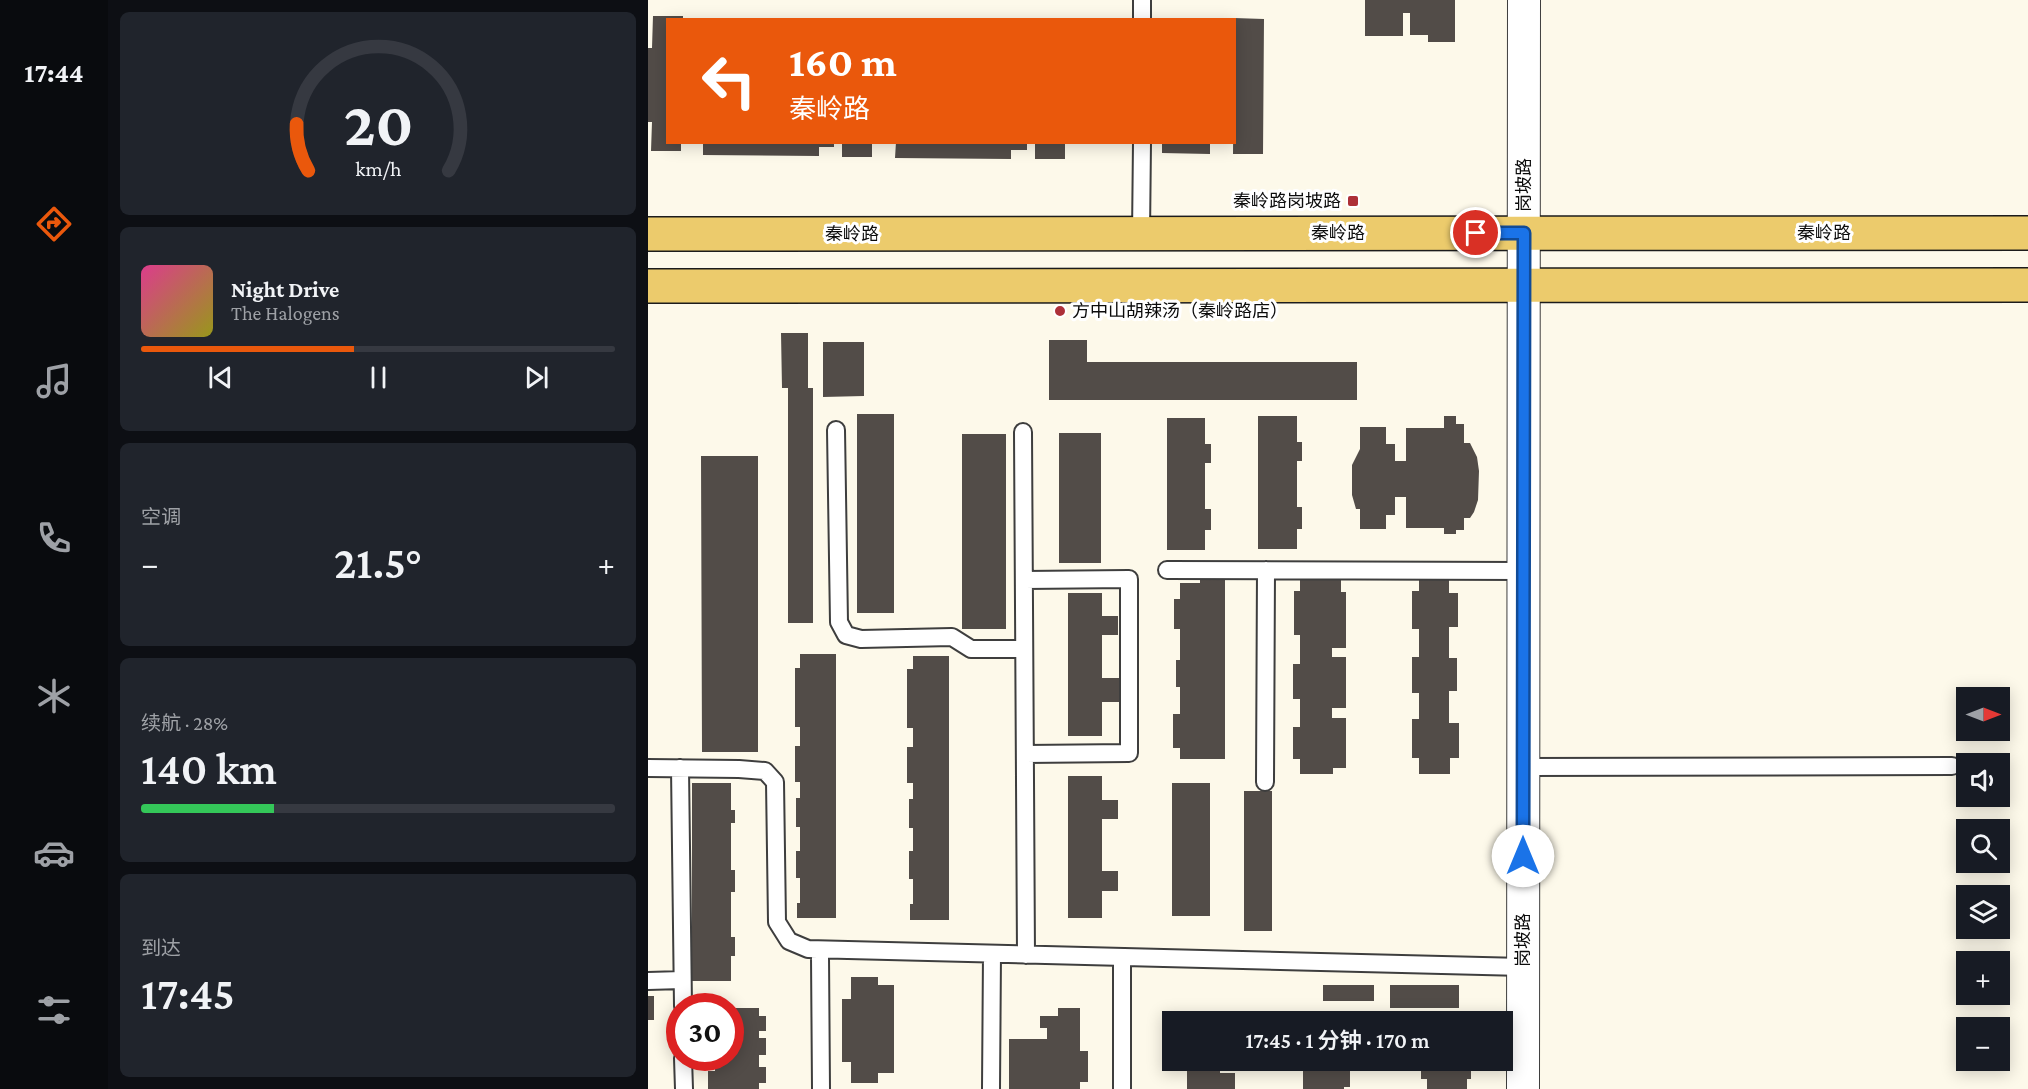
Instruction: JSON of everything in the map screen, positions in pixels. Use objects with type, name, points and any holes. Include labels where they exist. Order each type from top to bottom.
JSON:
[{"type":"main road","name":"秦岭路","points":[[648,234],[2028,233]]},
{"type":"main road","points":[[648,286],[2028,285]]},
{"type":"street","name":"岗坡路","points":[[1523,1089],[1524,0]]},
{"type":"lane","points":[[1142,0],[1142,18]]},
{"type":"lane","points":[[1141,234],[1142,144]]},
{"type":"lane","points":[[836,430],[839,622],[846,635],[861,639],[952,637],[971,649],[1024,649]]},
{"type":"lane","points":[[1023,432],[1026,955]]},
{"type":"lane","points":[[1167,570],[1523,571]]},
{"type":"lane","points":[[1265,782],[1266,570]]},
{"type":"lane","points":[[1024,580],[1129,579],[1130,753],[1025,754]]},
{"type":"lane","points":[[1523,766],[1952,766]]},
{"type":"lane","points":[[648,768],[765,771],[775,782],[777,922],[789,941],[808,950],[1523,967]]},
{"type":"lane","points":[[680,768],[682,993]]},
{"type":"lane","points":[[991,1089],[992,954]]},
{"type":"lane","points":[[820,956],[821,1089]]},
{"type":"lane","points":[[1122,957],[1122,1089]]},
{"type":"lane","points":[[648,981],[682,980]]},
{"type":"lane","points":[[683,1071],[684,1089]]},
{"type":"building","points":[[1365,0],[1455,0],[1455,42],[1428,42],[1428,35],[1410,35],[1410,13],[1403,13],[1403,36],[1365,36]]},
{"type":"building","points":[[653,16],[683,16],[683,18],[666,18],[666,144],[681,144],[681,151],[651,151],[652,122],[648,122],[648,48],[652,48]]},
{"type":"building","points":[[1236,18],[1264,19],[1263,154],[1233,154],[1233,144],[1236,144]]},
{"type":"building","points":[[703,144],[834,144],[834,147],[819,147],[819,156],[703,155]]},
{"type":"building","points":[[842,144],[872,144],[872,157],[842,157]]},
{"type":"building","points":[[896,144],[1027,144],[1027,150],[1011,150],[1011,159],[895,158]]},
{"type":"building","points":[[1035,144],[1065,144],[1065,159],[1035,159]]},
{"type":"building","points":[[1162,144],[1210,144],[1210,154],[1162,153]]},
{"type":"building","points":[[781,333],[808,333],[808,388],[813,388],[813,623],[788,623],[788,388],[782,388]]},
{"type":"building","points":[[1049,340],[1087,340],[1087,362],[1357,362],[1357,400],[1049,400]]},
{"type":"building","points":[[823,342],[864,342],[864,396],[823,397]]},
{"type":"building","points":[[857,414],[894,414],[894,613],[857,613]]},
{"type":"building","points":[[1258,416],[1297,416],[1297,442],[1302,442],[1302,461],[1297,461],[1297,507],[1302,507],[1302,529],[1297,529],[1297,549],[1258,549]]},
{"type":"building","points":[[1444,416],[1456,416],[1456,424],[1464,424],[1464,443],[1470,443],[1477,457],[1478,500],[1470,518],[1464,518],[1464,530],[1456,530],[1456,534],[1444,534],[1444,528],[1406,528],[1406,497],[1395,497],[1395,515],[1386,515],[1386,529],[1360,529],[1360,509],[1356,509],[1352,495],[1352,465],[1360,449],[1360,427],[1386,427],[1386,444],[1395,444],[1395,461],[1406,461],[1406,428],[1444,428]]},
{"type":"building","points":[[1167,418],[1205,418],[1205,444],[1211,444],[1211,463],[1205,463],[1205,509],[1211,509],[1211,530],[1205,530],[1205,550],[1167,550]]},
{"type":"building","points":[[1059,433],[1101,433],[1101,563],[1059,563]]},
{"type":"building","points":[[962,434],[1006,434],[1006,629],[962,629]]},
{"type":"building","points":[[701,456],[758,456],[758,752],[702,752]]},
{"type":"building","points":[[1200,575],[1225,575],[1225,759],[1180,759],[1180,748],[1173,748],[1173,714],[1180,714],[1180,687],[1176,687],[1176,660],[1180,660],[1180,629],[1174,629],[1174,599],[1180,599],[1180,583],[1200,583]]},
{"type":"building","points":[[1300,578],[1341,578],[1341,592],[1346,592],[1346,648],[1332,648],[1332,657],[1346,657],[1346,708],[1332,708],[1332,718],[1346,718],[1346,768],[1333,768],[1333,774],[1300,774],[1300,759],[1293,759],[1293,727],[1300,727],[1300,699],[1293,699],[1293,664],[1300,664],[1300,635],[1294,635],[1294,591],[1300,591]]},
{"type":"building","points":[[1419,579],[1449,579],[1449,593],[1458,593],[1458,627],[1449,627],[1449,658],[1457,658],[1457,691],[1449,691],[1449,723],[1459,723],[1459,758],[1450,758],[1450,774],[1419,774],[1419,758],[1412,758],[1412,719],[1419,719],[1419,693],[1412,693],[1412,657],[1419,657],[1419,629],[1412,629],[1412,591],[1419,591]]},
{"type":"building","points":[[1068,593],[1102,593],[1102,616],[1118,616],[1118,635],[1102,635],[1102,678],[1119,678],[1119,702],[1102,702],[1102,736],[1068,736]]},
{"type":"building","points":[[800,654],[836,654],[836,918],[797,918],[797,903],[800,903],[800,878],[796,878],[796,851],[800,851],[800,827],[796,827],[796,798],[800,798],[800,782],[795,782],[795,746],[800,746],[800,727],[795,727],[795,668],[800,668]]},
{"type":"building","points":[[913,656],[949,656],[949,920],[910,920],[910,904],[913,904],[913,879],[909,879],[909,851],[913,851],[913,828],[909,828],[909,799],[913,799],[913,783],[907,783],[907,747],[913,747],[913,728],[907,728],[907,669],[913,669]]},
{"type":"building","points":[[1068,776],[1102,776],[1102,800],[1118,800],[1118,819],[1102,819],[1102,871],[1118,871],[1118,891],[1102,891],[1102,918],[1068,918]]},
{"type":"building","points":[[692,783],[731,783],[731,810],[735,810],[735,823],[731,823],[731,870],[735,870],[735,892],[731,892],[731,937],[735,937],[735,956],[731,956],[731,981],[692,981]]},
{"type":"building","points":[[1172,783],[1210,783],[1210,916],[1172,916]]},
{"type":"building","points":[[1244,791],[1272,791],[1272,931],[1244,931]]},
{"type":"building","points":[[851,977],[878,977],[878,985],[894,985],[894,1073],[878,1073],[878,1083],[851,1083],[851,1062],[842,1062],[842,999],[851,999]]},
{"type":"building","points":[[1323,985],[1374,985],[1374,1001],[1323,1001]]},
{"type":"building","points":[[1390,985],[1459,985],[1459,1008],[1390,1008]]},
{"type":"building","points":[[648,996],[654,996],[654,1020],[648,1020]]},
{"type":"building","points":[[744,1008],[759,1008],[759,1016],[766,1016],[766,1031],[759,1031],[759,1038],[766,1038],[766,1055],[759,1055],[759,1067],[766,1067],[766,1083],[759,1083],[759,1089],[708,1089],[708,1071],[744,1071]]},
{"type":"building","points":[[1058,1008],[1080,1008],[1080,1051],[1088,1051],[1088,1082],[1080,1082],[1080,1089],[1009,1089],[1009,1039],[1047,1039],[1047,1028],[1040,1028],[1040,1016],[1058,1016]]},
{"type":"building","points":[[1187,1071],[1235,1073],[1235,1089],[1187,1089]]},
{"type":"building","points":[[1303,1071],[1350,1071],[1350,1087],[1303,1089]]},
{"type":"building","points":[[1421,1071],[1471,1071],[1471,1079],[1467,1079],[1467,1089],[1427,1089],[1427,1079],[1421,1079]]},
{"type":"place","name":"秦岭路岗坡路","points":[[1353,201]]},
{"type":"place","name":"方中山胡辣汤（秦岭路店）","points":[[1060,311]]},
{"type":"route","points":[[1476,233],[1524,233],[1523,856]]}]
